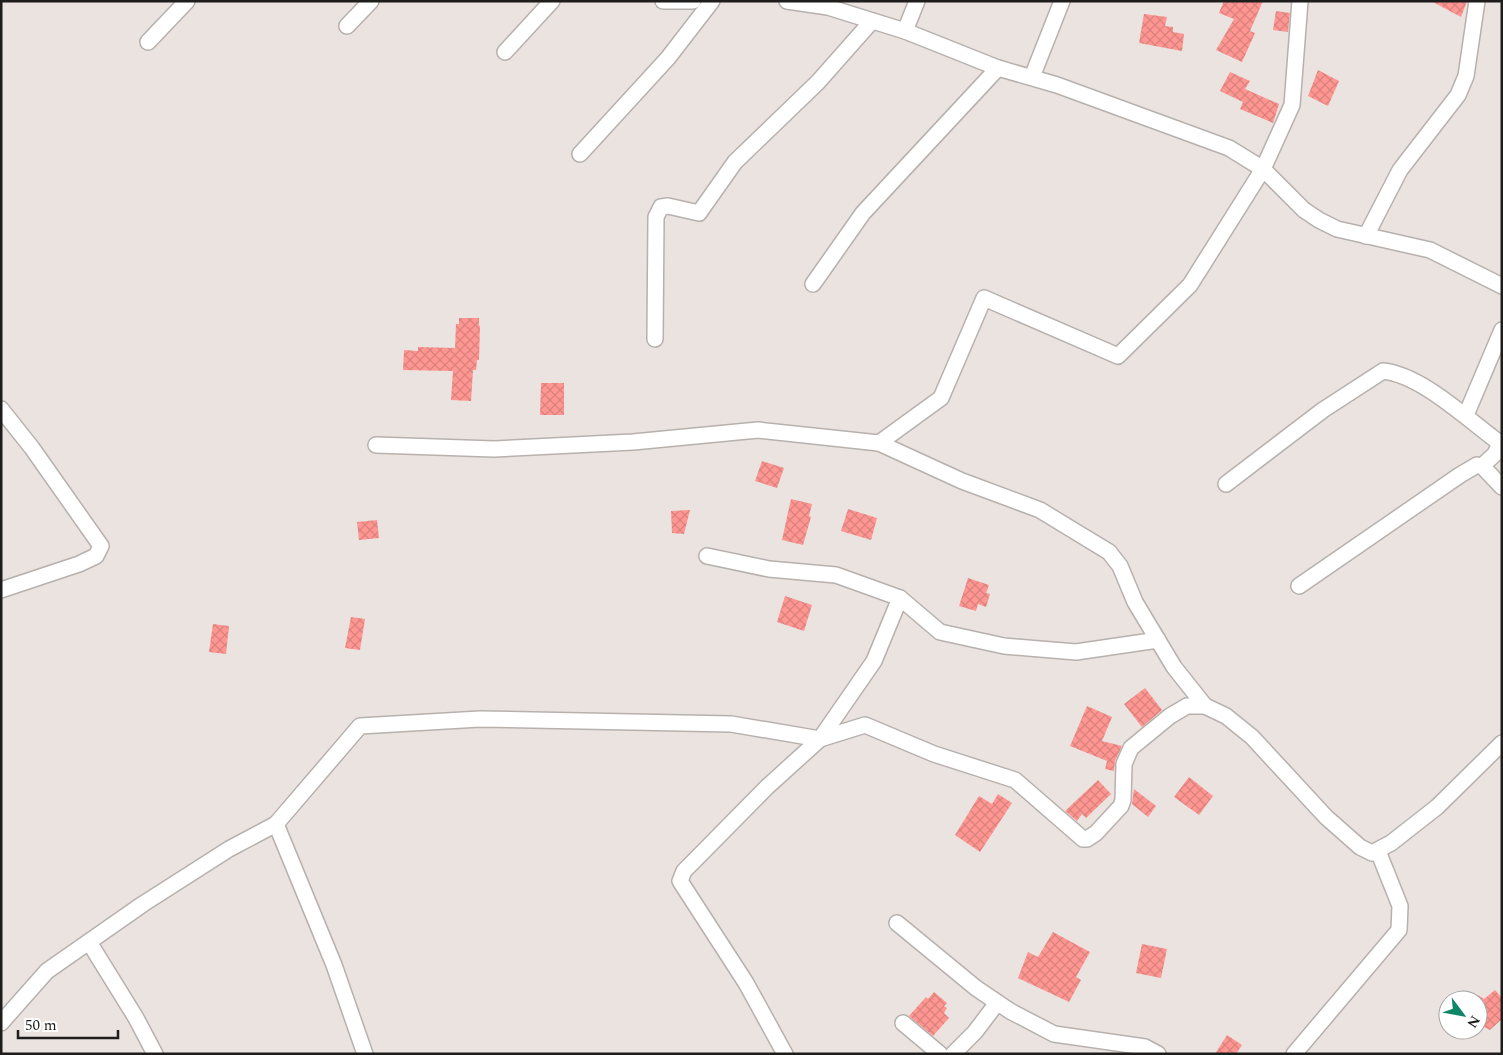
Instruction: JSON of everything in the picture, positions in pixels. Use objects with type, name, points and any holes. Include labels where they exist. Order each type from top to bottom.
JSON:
[{"type":"street","points":[[148,42],[187,1]]},
{"type":"street","points":[[347,26],[371,1]]},
{"type":"street","points":[[505,52],[552,1]]},
{"type":"street","points":[[663,1],[693,1]]},
{"type":"street","points":[[580,154],[668,58],[712,1]]},
{"type":"street","points":[[787,1],[828,7],[905,31],[998,68],[1032,77],[1230,148],[1263,169],[1304,210],[1319,220],[1337,229],[1430,250],[1502,286]]},
{"type":"street","points":[[905,31],[917,1]]},
{"type":"street","points":[[1032,77],[1062,1]]},
{"type":"street","points":[[878,443],[941,398],[984,298],[1118,356],[1190,285],[1263,169],[1292,105],[1300,1]]},
{"type":"street","points":[[1366,236],[1400,170],[1458,95],[1466,76],[1476,1]]},
{"type":"street","points":[[655,338],[654,256],[656,217],[661,207],[668,206],[699,213],[735,162],[818,82],[872,21]]},
{"type":"street","points":[[813,284],[863,213],[998,68]]},
{"type":"street","points":[[1466,415],[1502,330]]},
{"type":"street","points":[[1226,484],[1322,410],[1383,371],[1399,373],[1466,415],[1500,444],[1495,454],[1482,466],[1478,465],[1460,475],[1298,586]]},
{"type":"street","points":[[1,409],[38,456],[101,546],[96,556],[79,564],[1,590]]},
{"type":"street","points":[[376,445],[494,449],[633,442],[758,430],[878,443],[962,481],[1040,510],[1109,552],[1120,566],[1135,602],[1174,667],[1205,706]]},
{"type":"street","points":[[1482,466],[1502,487]]},
{"type":"street","points":[[707,556],[769,569],[836,575],[900,598],[940,632],[1004,646],[1076,652],[1158,640]]},
{"type":"street","points":[[785,1054],[746,983],[680,881],[684,871],[700,854],[766,788],[820,740],[874,661],[900,598]]},
{"type":"street","points":[[1,1023],[47,971],[229,849],[276,824],[360,726],[480,719],[731,724],[820,740],[865,725],[934,754],[1015,780],[1083,838],[1087,839],[1096,834],[1121,806],[1123,800],[1124,764],[1132,748],[1175,713],[1187,706],[1205,706],[1226,716],[1252,737],[1326,817],[1360,847],[1372,852],[1378,851],[1437,808],[1502,743]]},
{"type":"street","points":[[276,824],[334,965],[365,1054]]},
{"type":"street","points":[[1294,1054],[1399,930],[1400,906],[1378,851]]},
{"type":"street","points":[[897,923],[942,962],[997,1003],[1054,1034],[1145,1047],[1158,1054]]},
{"type":"street","points":[[89,942],[136,1018],[155,1054]]},
{"type":"street","points":[[953,1054],[975,1032],[997,1003]]},
{"type":"street","points":[[903,1023],[940,1054]]},
{"type":"building","points":[[1224,1],[1263,1],[1250,31],[1255,33],[1242,62],[1216,50],[1234,19],[1219,13]]},
{"type":"building","points":[[1431,1],[1467,1],[1461,17]]},
{"type":"building","points":[[1276,11],[1290,13],[1288,32],[1273,30]]},
{"type":"building","points":[[1144,14],[1167,17],[1165,26],[1173,27],[1173,32],[1184,34],[1182,51],[1139,43]]},
{"type":"building","points":[[1318,70],[1339,81],[1328,106],[1308,96]]},
{"type":"building","points":[[1230,72],[1250,81],[1245,89],[1279,104],[1273,123],[1240,109],[1243,102],[1220,91]]},
{"type":"building","points":[[459,318],[479,318],[479,360],[477,360],[476,370],[473,370],[471,401],[451,400],[453,371],[403,370],[404,350],[418,351],[418,347],[455,348],[456,324],[459,324]]},
{"type":"building","points":[[541,383],[564,383],[564,415],[540,415]]},
{"type":"building","points":[[762,461],[784,468],[777,488],[755,481]]},
{"type":"building","points":[[791,499],[812,504],[809,516],[811,517],[803,545],[782,540]]},
{"type":"building","points":[[848,509],[877,518],[871,540],[841,531]]},
{"type":"building","points":[[690,510],[684,534],[672,533],[671,511]]},
{"type":"building","points":[[377,520],[379,538],[359,540],[357,522]]},
{"type":"building","points":[[968,578],[989,585],[986,593],[990,594],[986,607],[978,604],[976,611],[959,606]]},
{"type":"building","points":[[785,596],[812,605],[804,631],[777,622]]},
{"type":"building","points":[[351,617],[365,619],[360,650],[345,648]]},
{"type":"building","points":[[213,624],[229,626],[226,654],[209,652]]},
{"type":"building","points":[[1145,688],[1162,710],[1142,727],[1124,704]]},
{"type":"building","points":[[1087,706],[1112,717],[1102,741],[1122,746],[1115,761],[1114,771],[1105,769],[1107,761],[1070,746]]},
{"type":"building","points":[[1189,777],[1213,796],[1199,815],[1174,797]]},
{"type":"building","points":[[1098,780],[1111,794],[1086,818],[1082,814],[1077,821],[1065,811]]},
{"type":"building","points":[[1134,789],[1156,806],[1148,817],[1132,804]]},
{"type":"building","points":[[998,794],[1012,803],[980,852],[955,835],[979,796],[992,804]]},
{"type":"building","points":[[1053,932],[1090,952],[1076,977],[1081,980],[1069,1002],[1018,978],[1028,952],[1038,957]]},
{"type":"building","points":[[1142,944],[1167,949],[1161,978],[1136,973]]},
{"type":"building","points":[[1495,990],[1502,998],[1502,1019],[1490,1030],[1488,1029],[1488,996]]},
{"type":"building","points":[[934,992],[947,1003],[944,1006],[947,1008],[944,1013],[949,1018],[933,1036],[909,1016],[926,997],[928,999]]},
{"type":"building","points":[[1227,1035],[1242,1045],[1236,1054],[1215,1054]]}]
